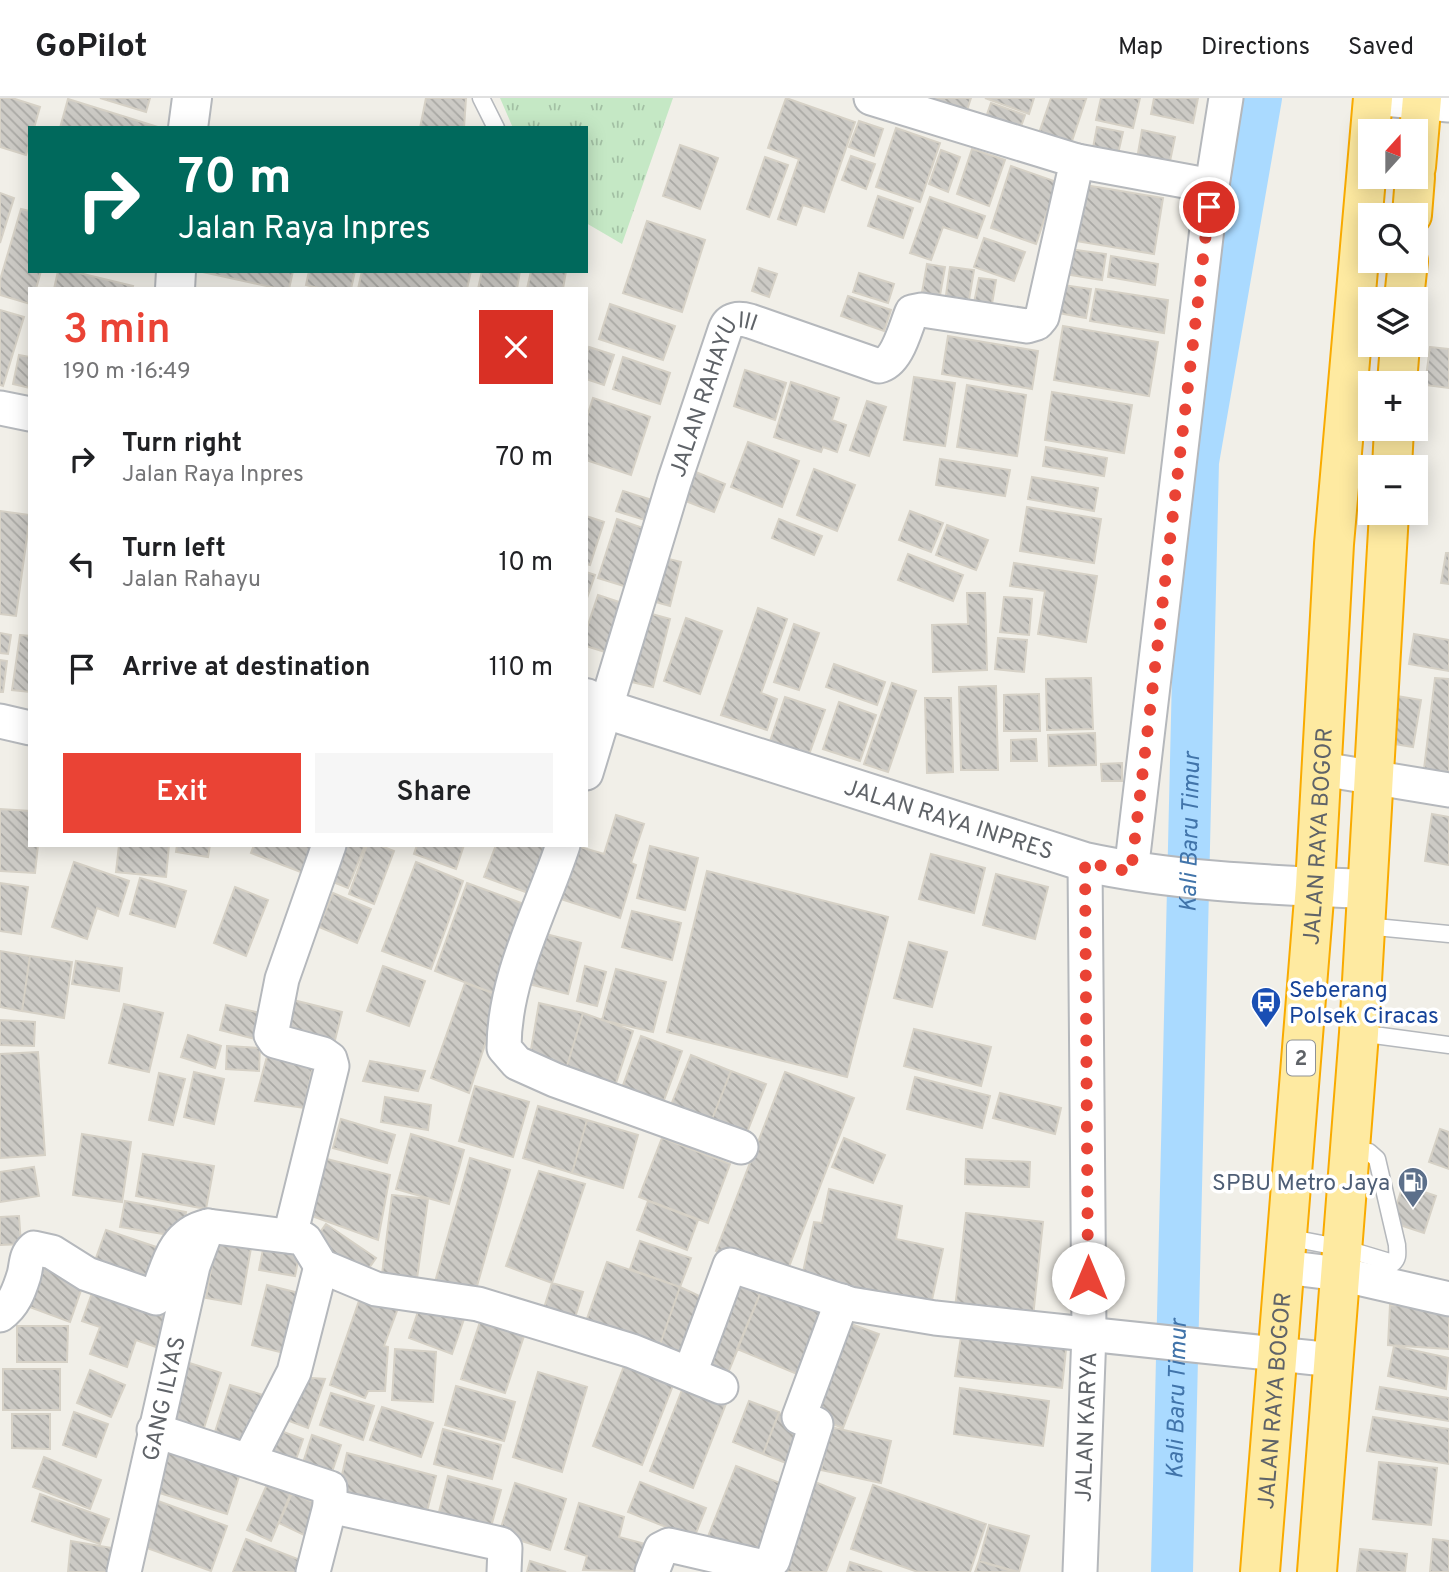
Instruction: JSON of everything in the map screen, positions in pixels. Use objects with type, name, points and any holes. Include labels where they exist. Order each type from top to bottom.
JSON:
[{"type":"highway","name":"JALAN RAYA BOGOR","points":[[1260,1572],[1315,886],[1335,530],[1373,98]]},
{"type":"highway","points":[[1317,1572],[1359,1033],[1388,525]]},
{"type":"street","points":[[188,126],[192,98]]},
{"type":"street","points":[[871,98],[1077,161],[1212,186]]},
{"type":"street","points":[[1149,874],[1212,186],[1226,98]]},
{"type":"street","points":[[1373,98],[1431,102]]},
{"type":"street","name":"JALAN RAHAYU III","points":[[596,704],[726,326],[734,319],[743,319],[879,366],[890,361],[912,312],[918,310],[1031,326],[1042,317],[1077,161]]},
{"type":"street","points":[[0,408],[28,414]]},
{"type":"street","points":[[588,759],[596,704]]},
{"type":"street","name":"JALAN RAYA INPRES","points":[[596,704],[1085,862],[1149,874],[1315,886],[1366,907]]},
{"type":"street","points":[[0,722],[28,728]]},
{"type":"street","points":[[1322,769],[1449,790]]},
{"type":"street","points":[[290,1236],[332,1066],[330,1059],[323,1054],[275,1041],[271,1035],[282,979],[328,847]]},
{"type":"street","points":[[562,847],[549,888],[522,953],[504,1024],[504,1048],[517,1063],[555,1080],[741,1147]]},
{"type":"street","name":"JALAN KARYA","points":[[1080,1572],[1089,1333],[1085,862]]},
{"type":"street","points":[[0,1315],[10,1307],[16,1297],[27,1254],[34,1248],[52,1252],[87,1274],[156,1298],[178,1242],[195,1229],[208,1226],[305,1240],[321,1266],[376,1289],[478,1304],[632,1351],[721,1387]]},
{"type":"street","name":"GANG ILYAS","points":[[124,1572],[193,1266],[208,1226]]},
{"type":"street","points":[[1285,1252],[1342,1261],[1449,1298]]},
{"type":"street","points":[[690,1373],[730,1265],[842,1301],[934,1318],[1334,1360]]},
{"type":"street","points":[[249,1460],[294,1372],[321,1266]]},
{"type":"street","points":[[652,1572],[661,1549],[669,1545],[761,1566],[773,1560],[816,1424],[799,1417],[842,1301]]},
{"type":"street","points":[[154,1430],[330,1488],[330,1506],[313,1572]]},
{"type":"street","points":[[330,1506],[500,1544],[505,1548],[504,1572]]},
{"type":"lane","points":[[481,98],[495,126]]},
{"type":"lane","points":[[1366,907],[1449,934]]},
{"type":"lane","points":[[1359,1033],[1449,1045]]},
{"type":"lane","points":[[1342,1261],[1393,1263],[1397,1257],[1397,1245],[1377,1159],[1369,1152],[1349,1150]]},
{"type":"green space","points":[[500,98],[673,98],[622,244],[588,224],[588,126],[512,126]]},
{"type":"building","points":[[0,98],[12,98],[40,107],[35,126],[28,126],[26,155],[0,147]]},
{"type":"building","points":[[100,98],[150,98],[146,112]]},
{"type":"building","points":[[426,98],[466,98],[464,126],[420,126]]},
{"type":"building","points":[[786,98],[855,122],[824,212],[803,205],[796,225],[778,219],[799,159],[768,148]]},
{"type":"building","points":[[925,98],[971,98],[963,122]]},
{"type":"building","points":[[985,98],[1034,98],[1029,114]]},
{"type":"building","points":[[1051,98],[1086,99],[1069,150],[1037,139]]},
{"type":"building","points":[[1101,98],[1140,98],[1133,128],[1096,120]]},
{"type":"building","points":[[1154,98],[1198,98],[1193,123],[1151,114]]},
{"type":"building","points":[[68,99],[155,126],[61,126]]},
{"type":"building","points":[[991,103],[1025,115],[1018,135],[984,123]]},
{"type":"building","points":[[859,121],[883,129],[874,156],[849,147]]},
{"type":"building","points":[[1097,127],[1123,132],[1117,158],[1092,153]]},
{"type":"building","points":[[896,128],[940,143],[920,202],[876,187]]},
{"type":"building","points":[[1142,130],[1175,137],[1169,166],[1137,159]]},
{"type":"building","points":[[680,145],[718,158],[700,209],[663,196]]},
{"type":"building","points":[[972,149],[1005,160],[989,206],[957,194]]},
{"type":"building","points":[[941,150],[960,157],[948,192],[929,184]]},
{"type":"building","points":[[851,156],[875,164],[866,189],[842,180]]},
{"type":"building","points":[[765,157],[788,165],[769,217],[747,209]]},
{"type":"building","points":[[1011,166],[1057,182],[1036,244],[991,228]]},
{"type":"building","points":[[1079,184],[1163,198],[1154,254],[1070,240]]},
{"type":"building","points":[[0,193],[14,198],[0,243]]},
{"type":"building","points":[[878,196],[913,208],[903,238],[868,226]]},
{"type":"building","points":[[930,197],[985,216],[977,238],[943,227],[931,260],[910,253]]},
{"type":"building","points":[[21,209],[28,211],[28,273],[40,273],[37,287],[28,287],[28,303],[0,295],[0,280]]},
{"type":"building","points":[[647,221],[705,240],[682,312],[623,293]]},
{"type":"building","points":[[984,238],[1025,252],[1014,281],[974,267]]},
{"type":"building","points":[[1069,249],[1106,254],[1102,280],[1064,274]]},
{"type":"building","points":[[1111,256],[1158,264],[1155,285],[1108,277]]},
{"type":"building","points":[[927,264],[945,267],[939,301],[921,298]]},
{"type":"building","points":[[950,267],[974,270],[968,306],[945,302]]},
{"type":"building","points":[[759,268],[777,274],[769,297],[752,291]]},
{"type":"building","points":[[58,273],[79,273],[133,286],[133,287],[54,287]]},
{"type":"building","points":[[207,273],[293,273],[289,287],[271,287]]},
{"type":"building","points":[[309,273],[355,273],[351,287],[306,285]]},
{"type":"building","points":[[362,273],[471,273],[467,287],[358,287]]},
{"type":"building","points":[[482,273],[520,273],[517,287],[478,287]]},
{"type":"building","points":[[531,273],[566,273],[563,287],[527,287]]},
{"type":"building","points":[[859,273],[894,284],[888,303],[853,292]]},
{"type":"building","points":[[979,278],[996,280],[991,310],[973,308]]},
{"type":"building","points":[[1063,285],[1091,289],[1086,318],[1058,313]]},
{"type":"building","points":[[1096,289],[1168,300],[1164,333],[1090,321]]},
{"type":"building","points":[[848,296],[891,310],[884,331],[841,316]]},
{"type":"building","points":[[610,304],[675,326],[663,360],[599,339]]},
{"type":"building","points":[[0,310],[24,317],[3,386],[0,385]]},
{"type":"building","points":[[1063,326],[1158,342],[1149,396],[1054,380]]},
{"type":"building","points":[[948,336],[1038,351],[1032,389],[942,374]]},
{"type":"building","points":[[589,347],[614,355],[604,385],[588,380]]},
{"type":"building","points":[[1430,347],[1449,349],[1449,388],[1428,385]]},
{"type":"building","points":[[19,355],[28,357],[28,388],[13,384]]},
{"type":"building","points":[[623,357],[670,373],[660,404],[613,389]]},
{"type":"building","points":[[745,370],[786,383],[775,420],[734,406]]},
{"type":"building","points":[[914,377],[955,383],[945,446],[904,440]]},
{"type":"building","points":[[791,382],[839,398],[832,420],[846,425],[837,452],[823,447],[821,452],[774,437]]},
{"type":"building","points":[[967,385],[1026,395],[1017,456],[957,447]]},
{"type":"building","points":[[1052,392],[1132,405],[1124,453],[1045,440]]},
{"type":"building","points":[[593,398],[650,417],[631,475],[588,461],[588,414]]},
{"type":"building","points":[[867,401],[886,407],[869,456],[850,450]]},
{"type":"building","points":[[748,442],[799,461],[782,507],[731,487]]},
{"type":"building","points":[[1046,447],[1107,458],[1104,476],[1043,466]]},
{"type":"building","points":[[940,459],[1010,470],[1005,496],[936,485]]},
{"type":"building","points":[[814,469],[855,485],[837,531],[797,515]]},
{"type":"building","points":[[691,470],[725,484],[714,512],[680,499]]},
{"type":"building","points":[[1032,477],[1098,488],[1094,511],[1028,499]]},
{"type":"building","points":[[623,491],[652,500],[645,520],[616,511]]},
{"type":"building","points":[[1027,507],[1101,519],[1094,563],[1020,551]]},
{"type":"building","points":[[0,511],[28,515],[16,616],[0,614]]},
{"type":"building","points":[[910,511],[943,523],[931,552],[899,540]]},
{"type":"building","points":[[588,517],[604,522],[588,564]]},
{"type":"building","points":[[617,519],[646,529],[627,587],[598,578]]},
{"type":"building","points":[[779,519],[822,536],[814,555],[772,538]]},
{"type":"building","points":[[947,525],[988,540],[976,570],[936,555]]},
{"type":"building","points":[[1446,553],[1449,553],[1449,584],[1441,583]]},
{"type":"building","points":[[908,554],[963,575],[953,601],[898,580]]},
{"type":"building","points":[[656,556],[681,562],[670,606],[645,599]]},
{"type":"building","points":[[1014,563],[1097,576],[1086,642],[1038,634],[1045,591],[1010,586]]},
{"type":"building","points":[[588,573],[595,575],[588,595]]},
{"type":"building","points":[[967,593],[985,593],[987,670],[933,672],[932,625],[968,624]]},
{"type":"building","points":[[598,595],[625,604],[608,653],[588,647],[588,625]]},
{"type":"building","points":[[1004,597],[1032,599],[1029,635],[1000,632]]},
{"type":"building","points":[[758,608],[787,619],[761,693],[777,699],[767,730],[721,715]]},
{"type":"building","points":[[641,611],[670,619],[653,687],[623,680]]},
{"type":"building","points":[[686,618],[722,631],[700,694],[664,681]]},
{"type":"building","points":[[794,624],[819,633],[799,690],[774,682]]},
{"type":"building","points":[[0,633],[11,635],[8,654],[0,653]]},
{"type":"building","points":[[1414,634],[1449,640],[1449,671],[1409,664]]},
{"type":"building","points":[[20,635],[28,636],[28,692],[12,690]]},
{"type":"building","points":[[998,638],[1027,640],[1024,672],[995,669]]},
{"type":"building","points":[[0,660],[7,661],[3,692],[0,692]]},
{"type":"building","points":[[834,664],[885,682],[877,705],[826,687]]},
{"type":"building","points":[[1091,678],[1093,729],[1047,730],[1046,679]]},
{"type":"building","points":[[1435,678],[1449,679],[1449,773],[1424,769]]},
{"type":"building","points":[[892,683],[916,691],[888,772],[864,764]]},
{"type":"building","points":[[996,686],[998,770],[961,770],[959,687]]},
{"type":"building","points":[[1039,694],[1040,731],[1004,731],[1004,695]]},
{"type":"building","points":[[1397,696],[1421,700],[1413,747],[1388,743]]},
{"type":"building","points":[[785,697],[825,710],[806,763],[767,750]]},
{"type":"building","points":[[925,698],[951,698],[953,772],[927,773]]},
{"type":"building","points":[[839,702],[876,715],[860,761],[823,749]]},
{"type":"building","points":[[1095,733],[1096,765],[1049,766],[1048,735]]},
{"type":"building","points":[[1036,739],[1037,761],[1011,761],[1011,740]]},
{"type":"building","points":[[1122,763],[1122,781],[1102,781],[1101,764]]},
{"type":"building","points":[[0,809],[28,811],[28,847],[38,847],[35,873],[0,871]]},
{"type":"building","points":[[1432,814],[1449,817],[1449,865],[1425,861]]},
{"type":"building","points":[[616,815],[644,824],[631,863],[636,865],[620,918],[561,899],[577,847],[604,854]]},
{"type":"building","points":[[650,846],[698,858],[685,910],[637,898]]},
{"type":"building","points":[[119,847],[169,847],[166,877],[116,872]]},
{"type":"building","points":[[177,847],[210,847],[208,857],[176,852]]},
{"type":"building","points":[[253,847],[322,847],[311,876],[251,853]]},
{"type":"building","points":[[331,847],[364,847],[348,888],[320,877]]},
{"type":"building","points":[[366,847],[384,847],[394,851],[374,904],[349,894]]},
{"type":"building","points":[[416,847],[463,847],[456,869],[414,854]]},
{"type":"building","points":[[495,847],[547,847],[531,894],[484,877]]},
{"type":"building","points":[[931,854],[985,868],[974,913],[919,899]]},
{"type":"building","points":[[74,862],[129,881],[118,916],[97,908],[87,939],[52,927]]},
{"type":"building","points":[[416,862],[463,881],[431,969],[382,951]]},
{"type":"building","points":[[707,871],[888,917],[847,1077],[667,1032]]},
{"type":"building","points":[[996,874],[1048,887],[1035,939],[983,925]]},
{"type":"building","points":[[140,878],[186,891],[175,927],[130,914]]},
{"type":"building","points":[[0,883],[28,887],[21,934],[0,931]]},
{"type":"building","points":[[467,883],[535,908],[501,996],[435,971]]},
{"type":"building","points":[[235,887],[268,900],[246,956],[214,943]]},
{"type":"building","points":[[333,893],[371,909],[357,943],[319,927]]},
{"type":"building","points":[[632,911],[681,923],[672,960],[622,947]]},
{"type":"building","points":[[538,932],[581,943],[568,994],[525,983]]},
{"type":"building","points":[[909,942],[947,952],[932,1007],[894,998]]},
{"type":"building","points":[[0,951],[30,956],[22,1011],[0,1007]]},
{"type":"building","points":[[30,956],[72,962],[64,1018],[22,1011]]},
{"type":"building","points":[[76,961],[122,968],[119,991],[72,984]]},
{"type":"building","points":[[383,966],[425,981],[409,1026],[367,1011]]},
{"type":"building","points":[[585,966],[606,972],[597,1006],[577,1001]]},
{"type":"building","points":[[616,969],[666,982],[653,1032],[602,1020]]},
{"type":"building","points":[[465,983],[501,996],[469,1093],[431,1078]]},
{"type":"building","points":[[281,997],[342,1012],[334,1044],[273,1030]]},
{"type":"building","points":[[539,1003],[583,1013],[566,1069],[529,1061]]},
{"type":"building","points":[[124,1004],[163,1013],[149,1072],[109,1063]]},
{"type":"building","points":[[226,1005],[273,1016],[267,1042],[220,1030]]},
{"type":"building","points":[[583,1013],[633,1031],[615,1086],[566,1069]]},
{"type":"building","points":[[0,1020],[35,1022],[34,1046],[0,1045]]},
{"type":"building","points":[[914,1029],[991,1047],[981,1086],[904,1066]]},
{"type":"building","points":[[188,1035],[221,1046],[215,1068],[181,1057]]},
{"type":"building","points":[[641,1036],[682,1051],[663,1103],[622,1088]]},
{"type":"building","points":[[227,1046],[260,1048],[259,1071],[226,1069]]},
{"type":"building","points":[[269,1049],[314,1061],[304,1108],[255,1101]]},
{"type":"building","points":[[38,1052],[45,1155],[0,1158],[0,1054]]},
{"type":"building","points":[[691,1055],[731,1071],[711,1122],[671,1105]]},
{"type":"building","points":[[370,1061],[425,1071],[418,1091],[363,1081]]},
{"type":"building","points":[[731,1071],[766,1084],[746,1135],[711,1122]]},
{"type":"building","points":[[194,1072],[224,1079],[214,1124],[184,1117]]},
{"type":"building","points":[[785,1072],[854,1098],[785,1277],[716,1251]]},
{"type":"building","points":[[159,1073],[185,1079],[173,1125],[149,1120]]},
{"type":"building","points":[[915,1077],[990,1096],[982,1128],[907,1109]]},
{"type":"building","points":[[475,1086],[529,1102],[513,1157],[459,1141]]},
{"type":"building","points":[[1000,1093],[1061,1108],[1055,1134],[993,1118]]},
{"type":"building","points":[[385,1097],[431,1105],[428,1130],[381,1122]]},
{"type":"building","points":[[538,1106],[587,1120],[572,1173],[523,1158]]},
{"type":"building","points":[[341,1119],[395,1135],[387,1163],[333,1148]]},
{"type":"building","points":[[587,1120],[638,1135],[623,1188],[572,1173]]},
{"type":"building","points":[[1440,1129],[1449,1132],[1449,1169],[1429,1162]]},
{"type":"building","points":[[82,1134],[131,1142],[122,1202],[73,1195]]},
{"type":"building","points":[[411,1134],[464,1150],[449,1204],[396,1189]]},
{"type":"building","points":[[662,1138],[730,1164],[708,1223],[639,1197]]},
{"type":"building","points":[[844,1138],[885,1155],[873,1183],[832,1167]]},
{"type":"building","points":[[143,1154],[214,1166],[206,1209],[136,1196]]},
{"type":"building","points":[[315,1156],[390,1175],[378,1240],[301,1212]]},
{"type":"building","points":[[470,1158],[510,1170],[473,1300],[433,1289]]},
{"type":"building","points":[[966,1159],[1030,1162],[1029,1187],[965,1184]]},
{"type":"building","points":[[34,1167],[39,1196],[0,1202],[0,1172]]},
{"type":"building","points":[[539,1171],[585,1184],[552,1283],[506,1266]]},
{"type":"building","name":"SPBU Metro Jaya","points":[[1403,1185],[1436,1196],[1424,1233],[1391,1222]]},
{"type":"building","points":[[829,1189],[902,1206],[896,1239],[943,1249],[930,1309],[801,1281],[814,1222],[822,1223]]},
{"type":"building","points":[[392,1195],[428,1199],[416,1286],[381,1282]]},
{"type":"building","points":[[125,1201],[186,1212],[182,1237],[120,1227]]},
{"type":"building","points":[[648,1201],[698,1220],[687,1250],[637,1230]]},
{"type":"building","points":[[966,1213],[1043,1222],[1033,1317],[955,1308]]},
{"type":"building","points":[[19,1216],[21,1244],[0,1245],[0,1217]]},
{"type":"building","points":[[326,1224],[376,1258],[360,1281],[310,1247]]},
{"type":"building","points":[[106,1230],[168,1251],[154,1293],[91,1272]]},
{"type":"building","points":[[266,1234],[302,1241],[295,1276],[259,1270]]},
{"type":"building","points":[[640,1241],[691,1258],[680,1287],[630,1269]]},
{"type":"building","points":[[216,1242],[251,1248],[241,1304],[206,1298]]},
{"type":"building","points":[[41,1260],[86,1276],[70,1322],[24,1305]]},
{"type":"building","points":[[607,1262],[680,1287],[656,1356],[583,1330]]},
{"type":"building","points":[[732,1278],[762,1289],[726,1378],[697,1366]]},
{"type":"building","points":[[96,1282],[170,1308],[156,1347],[136,1340],[127,1367],[90,1354],[100,1327],[82,1321]]},
{"type":"building","points":[[552,1283],[583,1292],[573,1324],[542,1314]]},
{"type":"building","points":[[267,1285],[307,1295],[292,1355],[252,1345]]},
{"type":"building","points":[[680,1287],[710,1301],[683,1368],[656,1356]]},
{"type":"building","points":[[762,1289],[831,1316],[809,1379],[737,1349]]},
{"type":"building","points":[[361,1295],[398,1308],[384,1346],[388,1347],[385,1391],[368,1391],[365,1398],[330,1385]]},
{"type":"building","points":[[422,1300],[465,1316],[452,1354],[409,1338]]},
{"type":"building","points":[[1390,1305],[1449,1308],[1449,1349],[1388,1345]]},
{"type":"building","points":[[482,1316],[526,1330],[505,1393],[461,1379]]},
{"type":"building","points":[[840,1320],[879,1334],[843,1428],[805,1414]]},
{"type":"building","points":[[17,1326],[68,1326],[67,1362],[17,1362]]},
{"type":"building","points":[[962,1330],[1067,1340],[1062,1388],[955,1376]]},
{"type":"building","points":[[1394,1346],[1449,1358],[1446,1389],[1388,1376]]},
{"type":"building","points":[[395,1349],[436,1352],[433,1402],[392,1400]]},
{"type":"building","points":[[183,1361],[221,1373],[204,1428],[166,1417]]},
{"type":"building","points":[[626,1361],[675,1380],[642,1465],[593,1446]]},
{"type":"building","points":[[3,1369],[60,1369],[60,1410],[3,1410]]},
{"type":"building","points":[[90,1370],[125,1385],[111,1417],[77,1403]]},
{"type":"building","points":[[538,1372],[587,1387],[562,1472],[513,1457]]},
{"type":"building","points":[[297,1377],[325,1379],[308,1428],[273,1415]]},
{"type":"building","points":[[686,1380],[729,1396],[693,1488],[650,1471]]},
{"type":"building","points":[[230,1385],[263,1395],[245,1449],[213,1438]]},
{"type":"building","points":[[456,1386],[515,1402],[504,1441],[445,1425]]},
{"type":"building","points":[[1380,1387],[1449,1398],[1449,1421],[1376,1409]]},
{"type":"building","points":[[960,1388],[1049,1401],[1043,1446],[954,1434]]},
{"type":"building","points":[[331,1393],[374,1406],[363,1440],[320,1425]]},
{"type":"building","points":[[749,1401],[779,1412],[763,1454],[733,1442]]},
{"type":"building","points":[[382,1407],[433,1423],[421,1457],[370,1440]]},
{"type":"building","points":[[74,1412],[108,1424],[96,1457],[63,1445]]},
{"type":"building","points":[[779,1413],[812,1426],[796,1467],[763,1454]]},
{"type":"building","points":[[12,1414],[50,1414],[50,1449],[12,1448]]},
{"type":"building","points":[[1373,1417],[1449,1429],[1449,1464],[1367,1451]]},
{"type":"building","points":[[270,1427],[303,1439],[292,1471],[260,1460]]},
{"type":"building","points":[[831,1427],[891,1441],[881,1483],[821,1470]]},
{"type":"building","points":[[443,1429],[501,1445],[492,1479],[434,1464]]},
{"type":"building","points":[[312,1435],[341,1445],[328,1484],[299,1475]]},
{"type":"building","points":[[164,1439],[243,1464],[227,1514],[147,1489]]},
{"type":"building","points":[[347,1453],[436,1476],[426,1515],[338,1492]]},
{"type":"building","points":[[44,1457],[101,1480],[90,1509],[33,1487]]},
{"type":"building","points":[[1379,1462],[1437,1468],[1431,1525],[1373,1519]]},
{"type":"building","points":[[736,1466],[793,1488],[764,1562],[707,1539]]},
{"type":"building","points":[[272,1473],[295,1483],[271,1541],[247,1530]]},
{"type":"building","points":[[448,1476],[501,1490],[488,1538],[436,1524]]},
{"type":"building","points":[[810,1480],[855,1498],[826,1572],[775,1572]]},
{"type":"building","points":[[640,1482],[706,1508],[694,1538],[628,1512]]},
{"type":"building","points":[[515,1483],[566,1499],[550,1550],[499,1534]]},
{"type":"building","points":[[873,1485],[986,1524],[970,1572],[918,1572],[851,1549]]},
{"type":"building","points":[[292,1493],[317,1504],[304,1535],[279,1523]]},
{"type":"building","points":[[40,1494],[109,1519],[100,1544],[32,1521]]},
{"type":"building","points":[[147,1497],[227,1526],[211,1571],[130,1542]]},
{"type":"building","points":[[579,1503],[624,1517],[619,1537],[645,1544],[637,1571],[583,1570],[587,1556],[565,1549]]},
{"type":"building","points":[[989,1525],[1029,1536],[1019,1572],[979,1561]]},
{"type":"building","points":[[246,1539],[308,1563],[305,1572],[233,1572]]},
{"type":"building","points":[[1433,1539],[1449,1541],[1449,1572],[1430,1572]]},
{"type":"building","points":[[71,1541],[112,1548],[109,1572],[68,1572]]},
{"type":"building","points":[[1360,1549],[1407,1554],[1405,1572],[1357,1572]]},
{"type":"building","points":[[530,1561],[566,1572],[527,1572]]},
{"type":"building","points":[[979,1561],[1015,1572],[975,1572]]},
{"type":"building","points":[[850,1562],[882,1572],[847,1572]]},
{"type":"waterway","name":"Kali Baru Timur","points":[[1172,1572],[1198,462],[1261,98]]},
{"type":"place","name":"Seberang Polsek Ciracas","points":[[1266,1029]]},
{"type":"place","name":"SPBU Metro Jaya","points":[[1413,1209]]},
{"type":"route","points":[[1088,1278],[1085,862],[1131,872],[1209,207]]}]
